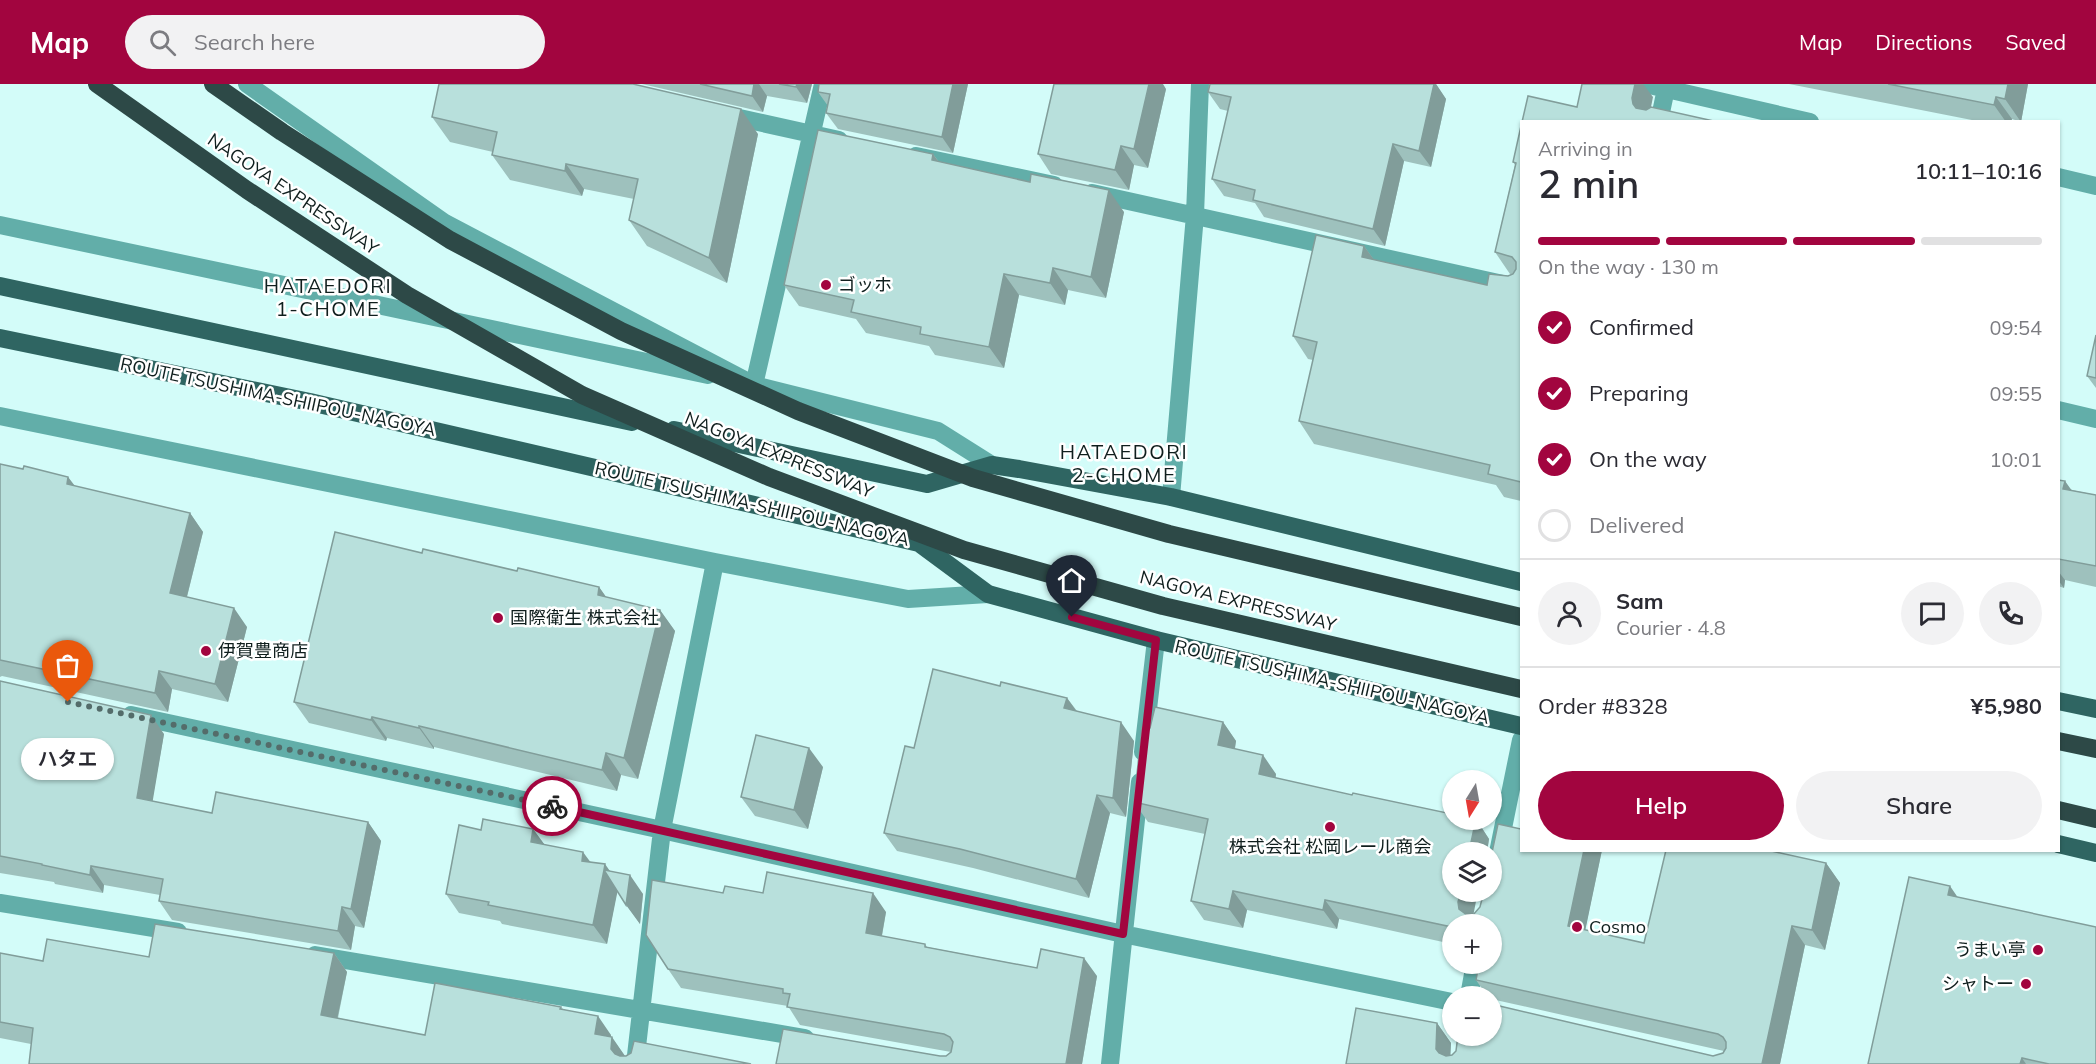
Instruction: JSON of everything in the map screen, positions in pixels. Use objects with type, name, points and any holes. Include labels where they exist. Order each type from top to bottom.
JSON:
[{"type":"highway","name":"NAGOYA EXPRESSWAY","points":[[97,84],[247,190],[417,301],[582,395],[769,477],[964,550],[1163,606],[1520,689]]},
{"type":"highway","points":[[213,84],[282,132],[450,240],[621,331],[798,411],[973,477],[1147,528],[1520,617]]},
{"type":"highway","points":[[2060,741],[2096,749]]},
{"type":"highway","points":[[2060,810],[2096,819]]},
{"type":"main road","points":[[0,286],[927,484],[992,465],[1171,497],[1520,582]]},
{"type":"main road","name":"ROUTE TSUSHIMA-SHIIPOU-NAGOYA","points":[[0,338],[310,402],[919,543],[987,594],[1156,640],[1520,726]]},
{"type":"main road","points":[[2060,701],[2096,709]]},
{"type":"main road","points":[[2060,844],[2096,852]]},
{"type":"street","points":[[247,84],[445,223],[753,385]]},
{"type":"street","points":[[753,385],[823,84]]},
{"type":"street","points":[[1171,497],[1195,215],[1200,84]]},
{"type":"street","points":[[1644,84],[1666,86],[1802,120]]},
{"type":"street","points":[[1659,120],[1666,86]]},
{"type":"street","points":[[708,111],[857,144]]},
{"type":"street","points":[[901,153],[1195,215],[1520,288]]},
{"type":"street","points":[[2060,177],[2096,186]]},
{"type":"street","points":[[0,225],[753,385],[938,431],[992,465]]},
{"type":"street","points":[[2060,410],[2096,419]]},
{"type":"street","points":[[0,416],[715,562],[908,599],[987,594]]},
{"type":"street","points":[[635,1064],[662,830],[715,562]]},
{"type":"street","points":[[1110,1064],[1156,640]]},
{"type":"street","points":[[116,712],[662,830],[1123,934],[1442,1000]]},
{"type":"street","points":[[1500,842],[1520,745]]},
{"type":"street","points":[[0,903],[198,935]]},
{"type":"street","points":[[303,953],[827,1041]]},
{"type":"building","points":[[439,84],[633,84],[741,109],[709,258],[629,220],[638,179],[566,164],[565,171],[492,155],[497,132],[432,117]]},
{"type":"building","points":[[700,84],[754,84],[752,96]]},
{"type":"building","points":[[779,84],[797,84],[796,87]]},
{"type":"building","points":[[819,84],[953,84],[942,137],[826,113],[830,94],[818,92]]},
{"type":"building","points":[[1054,84],[1149,84],[1134,149],[1121,146],[1115,170],[1038,154]]},
{"type":"building","points":[[1210,84],[1434,84],[1419,151],[1393,144],[1373,229],[1253,200],[1255,190],[1212,179],[1231,97],[1208,92]]},
{"type":"building","points":[[1582,84],[1635,84],[1632,98],[1636,108],[1646,110],[1651,107],[1709,120],[1522,120],[1528,96],[1577,107]]},
{"type":"building","points":[[1888,84],[2008,84],[2005,99],[1996,97],[1994,105]]},
{"type":"building","points":[[818,130],[933,154],[932,160],[1030,182],[1031,174],[1109,190],[1091,277],[1053,268],[1050,283],[1004,274],[989,347],[920,334],[921,327],[851,312],[854,300],[784,285]]},
{"type":"building","points":[[1520,130],[1520,482],[1488,474],[1490,465],[1299,421],[1317,342],[1293,336],[1316,235],[1364,246],[1362,257],[1487,285],[1489,274],[1508,276],[1516,269],[1516,262],[1512,257],[1495,252],[1516,163],[1513,162]]},
{"type":"building","points":[[2096,335],[2096,378],[2087,376]]},
{"type":"building","points":[[0,464],[23,469],[24,466],[68,477],[67,484],[190,513],[170,593],[234,608],[215,684],[159,671],[155,693],[0,660]]},
{"type":"building","points":[[2060,480],[2065,481],[2063,489],[2096,495],[2096,566],[2060,559]]},
{"type":"building","points":[[335,532],[422,553],[423,549],[599,587],[598,595],[660,610],[624,758],[606,753],[602,770],[419,726],[419,728],[372,717],[371,720],[294,702]]},
{"type":"building","points":[[933,669],[1000,686],[1001,682],[1067,698],[1064,708],[1121,722],[1113,798],[1097,795],[1076,879],[960,849],[884,833],[905,746],[914,748]]},
{"type":"building","points":[[0,681],[151,715],[137,798],[212,813],[216,792],[368,822],[351,909],[342,907],[338,931],[159,901],[163,879],[91,866],[90,875],[0,856]]},
{"type":"building","points":[[1155,707],[1223,722],[1218,745],[1263,755],[1259,774],[1442,812],[1442,830],[1474,830],[1471,842],[1442,842],[1442,902],[1458,902],[1459,909],[1466,914],[1442,914],[1442,925],[1325,900],[1323,910],[1233,891],[1229,909],[1191,901],[1208,819],[1134,802],[1142,727],[1150,728]]},
{"type":"building","points":[[756,735],[809,748],[794,810],[741,797]]},
{"type":"building","points":[[483,819],[533,829],[531,842],[583,852],[582,861],[605,864],[593,925],[488,905],[489,902],[446,894],[459,825],[481,830]]},
{"type":"building","points":[[1502,825],[1520,829],[1520,852],[1584,852],[1568,926],[1644,943],[1666,852],[1776,852],[1826,863],[1812,930],[1792,926],[1762,1064],[1346,1064],[1356,1008],[1437,1023],[1436,1049],[1446,1056],[1452,1055],[1457,1046],[1502,1046],[1502,1007],[1713,1056],[1723,1053],[1726,1048],[1726,1042],[1718,1034],[1476,980],[1477,974],[1502,974],[1502,914],[1474,914],[1481,902],[1502,902],[1502,842],[1494,842],[1497,830],[1502,830]]},
{"type":"building","points":[[604,870],[630,875],[626,905]]},
{"type":"building","points":[[767,872],[873,893],[866,933],[925,944],[925,947],[1037,968],[1041,949],[1084,958],[1066,1064],[776,1064],[783,1029],[940,1056],[946,1056],[951,1052],[953,1042],[944,1034],[787,1007],[790,994],[783,993],[783,989],[668,969],[646,935],[652,880],[723,893],[725,886],[763,893]]},
{"type":"building","points":[[1909,877],[1950,886],[1948,895],[2096,927],[2096,1064],[2049,1064],[2022,1058],[2020,1064],[1868,1064]]},
{"type":"building","points":[[155,924],[334,953],[321,1015],[425,1035],[435,983],[598,1016],[595,1034],[612,1037],[611,1049],[620,1056],[631,1053],[634,1041],[751,1064],[29,1064],[33,1028],[0,1022],[0,953],[43,961],[47,939],[149,957]]},
{"type":"way so far","points":[[68,702],[552,806]]},
{"type":"place","name":"ゴッホ","points":[[826,285]]},
{"type":"place","name":"国際衛生 株式会社","points":[[498,618]]},
{"type":"place","name":"伊賀豊商店","points":[[206,651]]},
{"type":"place","name":"ハタエ","points":[[68,702]]},
{"type":"place","name":"株式会社 松岡レール商会","points":[[1330,827]]},
{"type":"place","name":"Cosmo","points":[[1577,927]]},
{"type":"place","name":"うまい亭","points":[[2038,950]]},
{"type":"place","name":"シャトー","points":[[2026,984]]},
{"type":"district","name":"HATAEDORI 1-CHOME","points":[[328,298]]},
{"type":"district","name":"HATAEDORI 2-CHOME","points":[[1124,464]]},
{"type":"route","points":[[552,806],[1123,934],[1156,640],[1072,617]]}]
